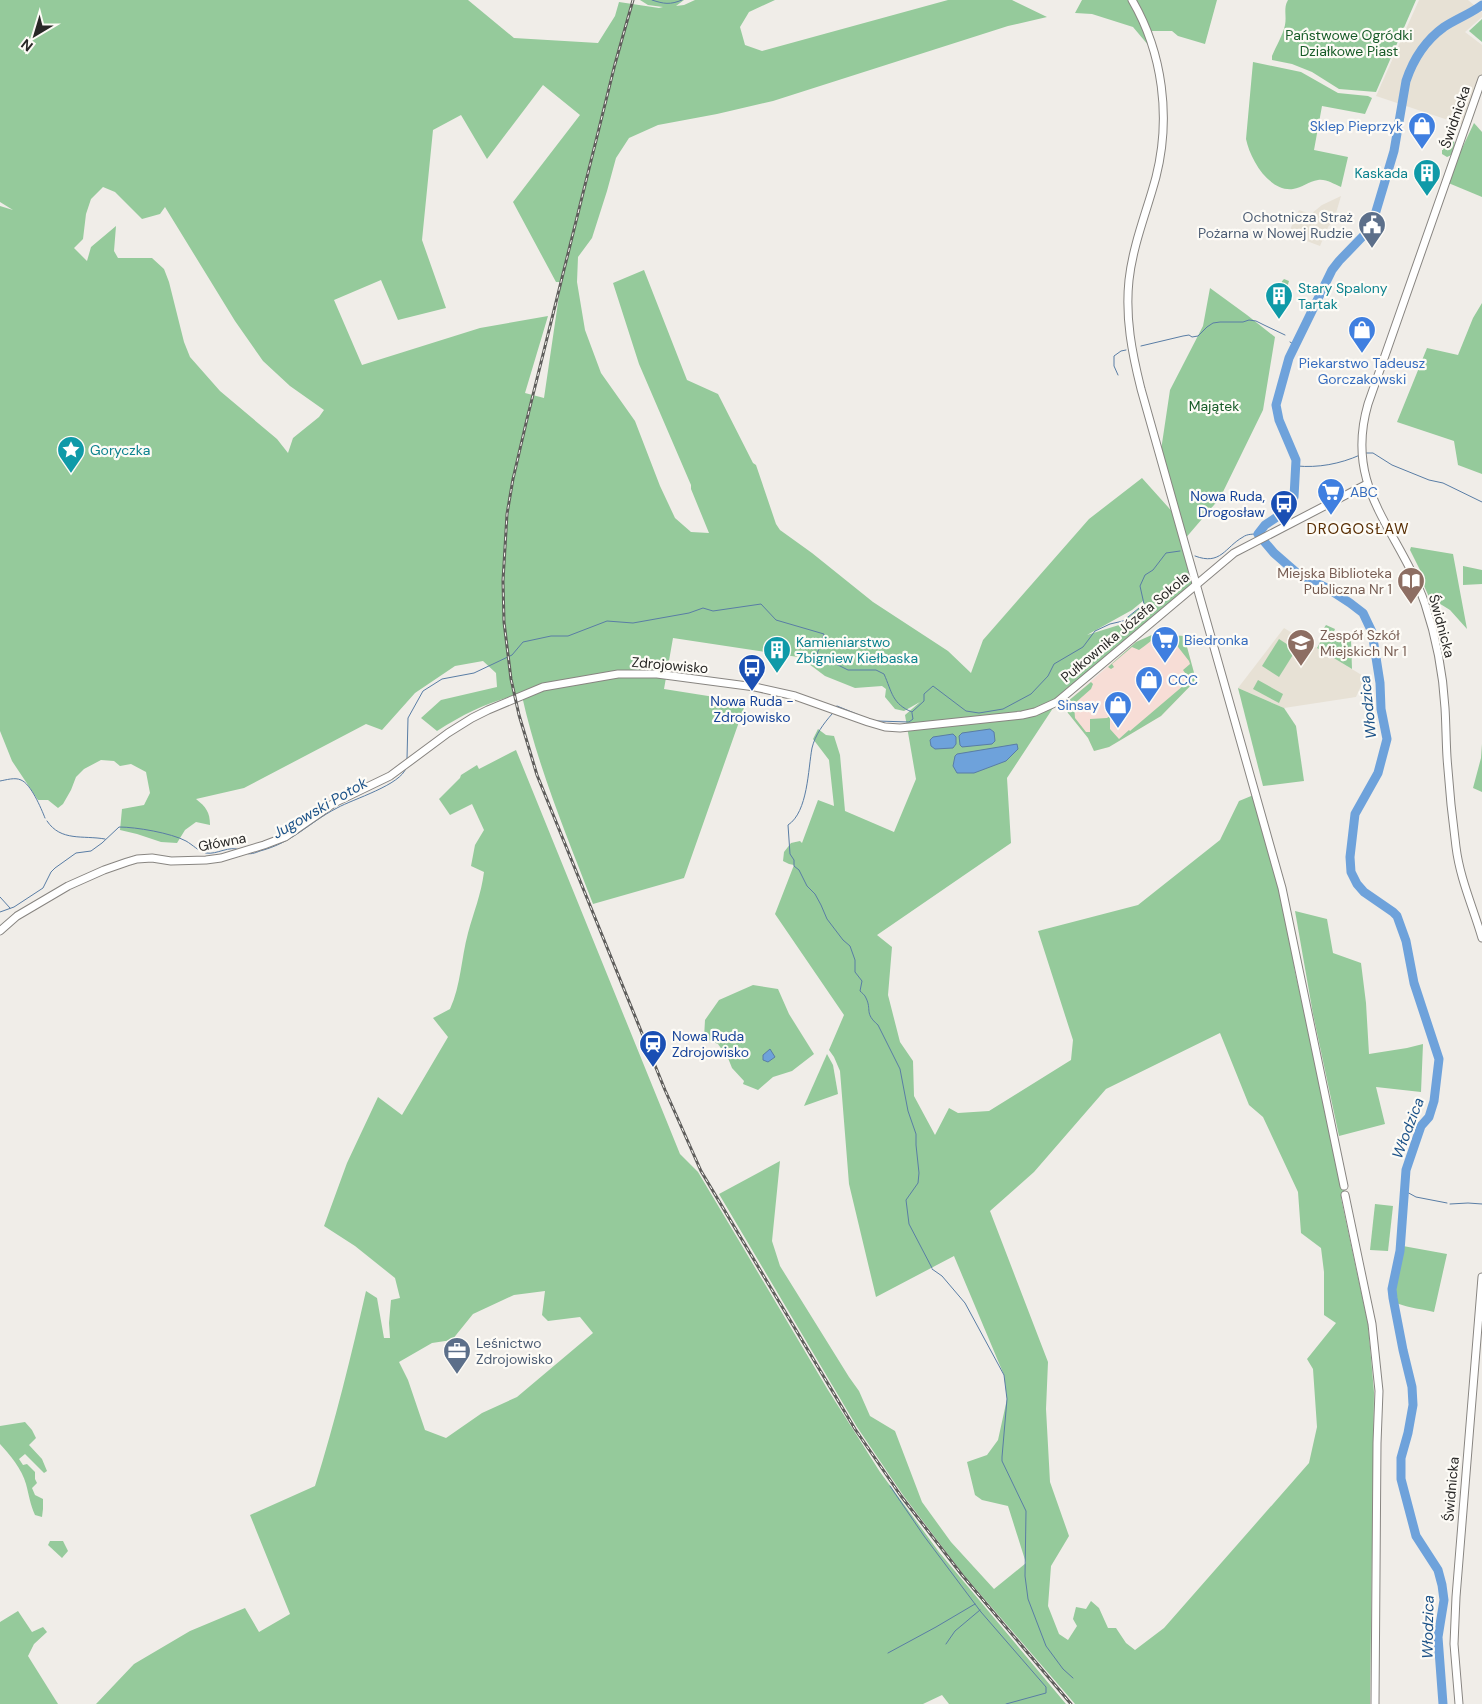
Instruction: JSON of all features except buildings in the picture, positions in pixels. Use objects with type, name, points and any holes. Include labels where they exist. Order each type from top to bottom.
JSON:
[{"type":"street","points":[[1132,0],[1147,31],[1157,62],[1163,97],[1164,120],[1159,164],[1131,266],[1128,295],[1128,325],[1132,351],[1282,888],[1344,1186]]},
{"type":"street","name":"Świdnicka","points":[[1482,79],[1368,404],[1363,423],[1362,455],[1367,484],[1377,509],[1408,564],[1423,599],[1433,632],[1443,686],[1448,782],[1456,850],[1461,876],[1482,938]]},
{"type":"street","name":"Pułkownika Józefa Sokola","points":[[795,696],[868,722],[885,727],[900,728],[1035,712],[1057,702],[1234,552],[1367,484]]},
{"type":"street","name":"Zdrojowisko","points":[[488,710],[543,687],[631,673],[657,674],[755,687],[795,696]]},
{"type":"street","name":"Główna","points":[[0,931],[17,916],[68,886],[127,862],[137,859],[206,860],[242,852],[285,837],[334,803],[376,784],[403,767],[448,733],[488,710]]},
{"type":"street","points":[[1345,1195],[1372,1324],[1379,1391],[1376,1443],[1375,1704]]},
{"type":"street","name":"Świdnicka","points":[[1459,1704],[1454,1644],[1456,1596],[1482,1277]]},
{"type":"shaded area","points":[[1419,0],[1468,0],[1482,12],[1482,17],[1465,32],[1482,45],[1482,76],[1463,125],[1376,96]]},
{"type":"shaded area","points":[[1341,196],[1334,220],[1328,227],[1320,246],[1288,234],[1299,210],[1311,214],[1322,205]]},
{"type":"shaded area","name":"Zespół Szkół Miejskich Nr 1","points":[[1284,628],[1365,677],[1356,697],[1284,708],[1238,688]]},
{"type":"shaded area","points":[[1154,634],[1184,636],[1196,680],[1161,716],[1109,747],[1094,751],[1088,738],[1064,708],[1067,702],[1136,642]]},
{"type":"green space","name":"Majątek","points":[[0,0],[468,0],[514,38],[598,43],[615,16],[619,2],[659,8],[663,7],[648,5],[640,0],[684,0],[676,6],[695,0],[775,0],[749,12],[740,27],[745,45],[762,51],[948,0],[1012,0],[1047,17],[1008,26],[773,101],[658,125],[629,138],[616,158],[592,238],[578,257],[577,282],[585,330],[601,373],[635,421],[660,486],[675,518],[691,532],[709,533],[691,485],[639,364],[613,283],[644,270],[687,380],[718,394],[753,463],[756,465],[776,524],[780,530],[873,602],[948,651],[971,673],[983,640],[1089,519],[1142,478],[1177,517],[1160,457],[1170,390],[1203,326],[1210,288],[1275,337],[1263,410],[1220,498],[1184,540],[1197,583],[1057,702],[1007,778],[1011,843],[877,935],[892,947],[888,995],[900,1042],[913,1061],[914,1096],[935,1135],[949,1108],[958,1113],[989,1111],[1071,1060],[1073,1040],[1038,931],[1138,905],[1220,840],[1239,801],[1256,794],[1282,888],[1295,972],[1344,1186],[1345,1195],[1341,1198],[1368,1324],[1374,1392],[1370,1704],[1075,1704],[963,1574],[903,1495],[857,1427],[719,1194],[780,1161],[772,1241],[780,1266],[859,1391],[870,1416],[895,1431],[922,1502],[951,1542],[994,1589],[1026,1563],[1008,1506],[982,1500],[975,1495],[967,1462],[987,1455],[998,1440],[1007,1399],[1004,1375],[954,1256],[876,1297],[849,1184],[840,1071],[829,1050],[844,1015],[775,914],[794,865],[783,861],[784,852],[791,843],[800,841],[802,843],[818,800],[834,806],[829,760],[813,739],[818,729],[826,735],[834,736],[840,755],[845,811],[894,832],[916,779],[905,715],[920,702],[904,711],[895,709],[885,697],[886,689],[882,686],[855,688],[825,676],[798,657],[673,638],[664,689],[746,702],[684,878],[593,904],[536,749],[522,696],[532,691],[483,706],[437,731],[421,718],[441,700],[497,687],[496,673],[483,661],[455,666],[415,693],[382,730],[366,724],[244,788],[196,799],[207,810],[210,825],[196,822],[185,830],[177,843],[161,842],[120,830],[122,809],[144,805],[150,793],[146,772],[131,764],[120,766],[114,761],[101,760],[84,769],[76,777],[63,804],[58,808],[48,800],[38,800],[12,761],[0,731],[0,206],[13,210],[0,202]],"holes":[[[543,85],[580,115],[513,202],[556,282],[561,282],[544,398],[525,393],[548,316],[480,328],[362,365],[334,300],[381,280],[398,320],[446,308],[422,240],[433,130],[461,115],[487,159]],[[103,187],[115,192],[142,219],[160,214],[165,207],[235,321],[263,361],[290,386],[324,410],[319,417],[293,438],[288,453],[277,439],[220,391],[190,357],[184,342],[164,269],[152,258],[118,258],[114,251],[116,226],[91,247],[87,261],[74,248],[83,239],[86,214],[91,199]],[[1143,601],[1144,604],[1119,625],[1087,635],[1132,610]],[[1220,1033],[1249,1105],[1263,1117],[1298,1192],[1301,1233],[1321,1248],[1324,1272],[1324,1315],[1336,1323],[1307,1359],[1313,1369],[1317,1427],[1309,1463],[1164,1628],[1135,1650],[1126,1643],[1116,1628],[1108,1628],[1099,1608],[1091,1601],[1086,1609],[1076,1607],[1073,1619],[1077,1626],[1068,1640],[1059,1634],[1048,1606],[1051,1566],[1069,1536],[1050,1482],[1046,1409],[1048,1362],[990,1211],[1034,1172],[1106,1089]]]},
{"type":"green space","points":[[1082,0],[1217,0],[1205,44],[1178,36],[1172,31],[1147,31],[1154,52],[1133,27],[1092,14],[1075,13]]},
{"type":"green space","name":"Państwowe Ogródki Działkowe Piast","points":[[1288,0],[1416,0],[1376,92],[1339,89],[1312,72],[1292,64],[1272,60],[1284,29]]},
{"type":"green space","points":[[1482,19],[1482,42],[1469,31]]},
{"type":"green space","name":"Państwowe Ogródki Działkowe Piast","points":[[1253,62],[1301,72],[1338,93],[1372,98],[1365,114],[1322,106],[1314,150],[1348,157],[1341,187],[1327,181],[1318,180],[1293,189],[1284,189],[1269,180],[1262,173],[1252,156],[1246,139]]},
{"type":"green space","points":[[1474,123],[1482,132],[1482,197],[1446,182]]},
{"type":"green space","points":[[1451,138],[1454,141],[1455,149],[1447,157],[1442,154],[1442,150],[1445,141]]},
{"type":"green space","points":[[1284,279],[1289,281],[1283,302],[1279,301],[1278,295]]},
{"type":"green space","points":[[1482,303],[1482,474],[1458,465],[1454,441],[1397,422],[1427,348],[1458,355],[1473,318]]},
{"type":"green space","points":[[1411,547],[1453,554],[1467,629],[1450,610],[1429,597],[1421,579],[1420,570],[1410,550]]},
{"type":"green space","points":[[1463,566],[1482,570],[1482,584],[1463,585]]},
{"type":"green space","points":[[1326,625],[1335,629],[1333,634],[1351,640],[1352,669],[1317,648],[1325,634],[1322,631]]},
{"type":"green space","points":[[1154,634],[1184,636],[1196,680],[1161,716],[1109,747],[1094,751],[1088,738],[1064,708],[1067,702],[1091,682],[1093,684],[1091,689],[1074,704],[1075,718],[1086,732],[1090,732],[1090,719],[1107,718],[1110,716],[1110,729],[1119,739],[1190,680],[1183,670],[1190,664],[1189,661],[1171,638],[1162,636],[1154,639],[1139,650],[1132,647],[1112,664],[1114,667],[1111,669],[1108,667],[1136,642]]},
{"type":"green space","points":[[1279,639],[1296,650],[1279,677],[1262,666]]},
{"type":"green space","points":[[1258,680],[1283,694],[1279,703],[1253,689]]},
{"type":"green space","points":[[1238,688],[1284,708],[1296,726],[1304,781],[1263,786]]},
{"type":"green space","points":[[1482,744],[1482,792],[1473,788],[1481,758]]},
{"type":"green space","points":[[516,750],[680,1154],[698,1172],[828,1390],[880,1472],[939,1552],[1066,1704],[949,1704],[942,1695],[923,1704],[96,1704],[134,1664],[190,1631],[245,1608],[259,1632],[290,1614],[250,1515],[315,1486],[342,1389],[366,1291],[377,1298],[384,1338],[390,1338],[391,1300],[400,1298],[395,1278],[355,1246],[324,1226],[347,1163],[378,1097],[402,1115],[448,1037],[433,1018],[450,1009],[454,1000],[470,925],[483,880],[484,872],[471,866],[475,845],[484,830],[472,804],[450,815],[439,799],[461,775],[477,765],[479,769]],"holes":[[[545,1291],[542,1315],[548,1321],[580,1317],[593,1333],[517,1397],[482,1413],[446,1438],[425,1430],[408,1380],[399,1362],[432,1343],[452,1340],[473,1314],[514,1295]]]},
{"type":"green space","points":[[1295,911],[1327,919],[1333,953],[1361,963],[1369,1054],[1423,1044],[1421,1092],[1376,1087],[1385,1124],[1339,1136],[1313,1014]]},
{"type":"green space","points":[[753,985],[778,989],[789,1014],[814,1054],[792,1071],[773,1077],[758,1090],[743,1084],[744,1081],[732,1068],[728,1058],[718,1044],[704,1038],[705,1020],[719,1000]]},
{"type":"green space","points":[[827,1054],[833,1065],[838,1094],[804,1106]]},
{"type":"green space","points":[[1375,1204],[1393,1206],[1388,1251],[1370,1250]]},
{"type":"green space","points":[[1403,1246],[1447,1254],[1434,1312],[1399,1304],[1395,1301],[1393,1288],[1395,1272]]},
{"type":"green space","points":[[25,1422],[36,1438],[29,1445],[42,1459],[47,1471],[44,1473],[25,1454],[19,1459],[23,1465],[27,1464],[35,1472],[37,1483],[32,1488],[35,1495],[43,1499],[42,1517],[35,1515],[22,1473],[0,1444],[0,1426]]},
{"type":"green space","points":[[50,1541],[63,1541],[68,1551],[62,1558],[48,1545]]},
{"type":"green space","points":[[18,1611],[32,1632],[43,1627],[47,1632],[34,1644],[28,1656],[58,1704],[0,1704],[0,1622]]},
{"type":"water","points":[[990,729],[994,732],[995,741],[992,744],[962,747],[960,745],[959,736],[962,733]]},
{"type":"water","points":[[953,734],[956,737],[956,744],[953,748],[935,749],[931,746],[930,740],[933,737]]},
{"type":"water","points":[[1017,744],[1018,749],[1006,761],[974,773],[957,773],[953,766],[957,754]]},
{"type":"water","points":[[770,1049],[775,1057],[768,1062],[763,1060],[763,1055]]},
{"type":"waterway","points":[[652,0],[667,3],[682,0]]},
{"type":"waterway","name":"Włodzica","points":[[1443,1704],[1438,1637],[1444,1600],[1442,1585],[1438,1570],[1416,1536],[1401,1479],[1401,1458],[1413,1405],[1412,1387],[1392,1289],[1400,1251],[1406,1170],[1421,1126],[1429,1117],[1434,1101],[1439,1059],[1414,983],[1406,941],[1397,916],[1364,892],[1357,884],[1351,872],[1350,857],[1355,814],[1378,773],[1387,739],[1381,709],[1380,683],[1372,632],[1363,613],[1327,588],[1298,574],[1274,553],[1258,534],[1265,525],[1286,511],[1294,497],[1296,460],[1279,420],[1276,405],[1289,358],[1332,270],[1366,233],[1374,218],[1394,151],[1409,73],[1416,58],[1437,32],[1482,5]]},
{"type":"waterway","points":[[1141,346],[1183,336],[1198,336],[1213,323],[1220,322],[1256,321],[1285,335]]},
{"type":"waterway","name":"Włodzica","points":[[1290,342],[1295,345]]},
{"type":"waterway","points":[[1118,375],[1114,366],[1114,356],[1126,350]]},
{"type":"waterway","points":[[1366,453],[1373,453],[1392,465],[1429,480],[1443,483],[1482,502]]},
{"type":"waterway","points":[[1297,466],[1329,465],[1360,455]]},
{"type":"waterway","name":"Jugowski Potok","points":[[1195,556],[1211,559],[1217,557],[1245,536],[1258,534]]},
{"type":"waterway","name":"Jugowski Potok","points":[[912,712],[924,701],[924,694],[933,686],[966,711],[979,713],[1003,709],[1031,694],[1048,676],[1054,664],[1083,647],[1095,631],[1110,624],[1123,621],[1144,604],[1140,586],[1145,575],[1153,570],[1166,553],[1180,551]]},
{"type":"waterway","name":"Jugowski Potok","points":[[407,759],[408,718],[423,691],[442,679],[474,673],[512,655],[523,642],[551,636],[568,636],[607,621],[633,623],[689,613],[703,608],[713,611],[761,604],[776,620],[824,634],[816,657],[830,661],[848,670],[876,670],[884,674],[896,701],[912,712]]},
{"type":"waterway","points":[[837,706],[859,715]]},
{"type":"waterway","points":[[877,721],[909,722],[913,719],[912,713]]},
{"type":"waterway","points":[[832,714],[820,729],[813,743],[806,790],[800,810],[795,819],[788,825],[790,854],[794,860],[794,866],[799,870],[807,886],[815,894],[827,919],[850,946],[855,960],[855,972],[862,981],[860,991],[866,997],[871,1017],[878,1025],[900,1069],[908,1111],[916,1134],[919,1173],[918,1183],[906,1200],[909,1224],[932,1268]]},
{"type":"waterway","name":"Jugowski Potok","points":[[245,853],[254,853],[282,843],[337,808],[386,786],[402,774],[406,768]]},
{"type":"waterway","points":[[0,781],[16,779],[25,782],[45,818]]},
{"type":"waterway","points":[[47,821],[53,828],[66,835],[105,839]]},
{"type":"waterway","name":"Jugowski Potok","points":[[0,912],[14,907],[43,888],[55,868],[76,853],[91,851],[119,827],[144,829],[172,835],[206,853],[232,849],[240,850]]},
{"type":"waterway","points":[[0,897],[10,908]]},
{"type":"waterway","points":[[1405,1191],[1416,1197],[1447,1203]]},
{"type":"waterway","points":[[1450,1204],[1482,1204]]},
{"type":"waterway","points":[[932,1269],[942,1276],[965,1303],[1004,1375],[1007,1399],[1002,1461],[1026,1511],[1025,1576],[1028,1599],[1046,1646],[1063,1669],[1073,1678]]},
{"type":"waterway","points":[[890,1486],[924,1536],[981,1612],[1046,1687],[1046,1693],[1006,1704]]},
{"type":"waterway","points":[[888,1653],[975,1604]]},
{"type":"waterway","points":[[946,1644],[955,1631],[980,1610]]},
{"type":"railway","points":[[633,0],[615,64],[527,419],[507,514],[503,581],[504,622],[511,679],[519,715],[537,775],[665,1090],[701,1171],[855,1429],[901,1496],[962,1575],[1071,1704]]},
{"type":"place","name":"Sklep Pieprzyk","points":[[1422,150]]},
{"type":"place","name":"Kaskada","points":[[1427,197]]},
{"type":"place","name":"Ochotnicza Straż Pożarna w Nowej Rudzie","points":[[1372,249]]},
{"type":"place","name":"Stary Spalony Tartak","points":[[1279,320]]},
{"type":"place","name":"Piekarstwo Tadeusz Gorczakowski","points":[[1362,354]]},
{"type":"place","name":"Goryczka","points":[[71,474]]},
{"type":"place","name":"ABC","points":[[1331,516]]},
{"type":"place","name":"Nowa Ruda, Drogosław","points":[[1284,528]]},
{"type":"place","name":"Miejska Biblioteka Publiczna Nr 1","points":[[1411,605]]},
{"type":"place","name":"Biedronka","points":[[1165,664]]},
{"type":"place","name":"Zespół Szkół Miejskich Nr 1","points":[[1301,667]]},
{"type":"place","name":"Kamieniarstwo Zbigniew Kiełbaska","points":[[777,674]]},
{"type":"place","name":"Nowa Ruda - Zdrojowisko","points":[[752,692]]},
{"type":"place","name":"CCC","points":[[1149,704]]},
{"type":"place","name":"Sinsay","points":[[1118,729]]},
{"type":"place","name":"Nowa Ruda Zdrojowisko","points":[[653,1068]]},
{"type":"place","name":"Leśnictwo Zdrojowisko","points":[[457,1375]]},
{"type":"district","name":"DROGOSŁAW","points":[[1358,529]]}]
